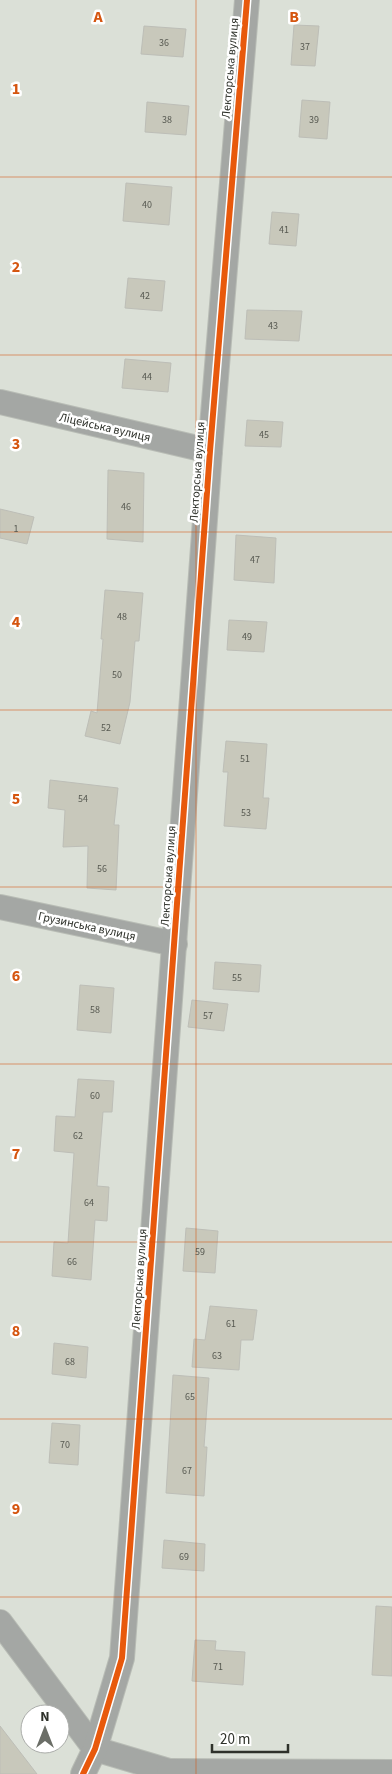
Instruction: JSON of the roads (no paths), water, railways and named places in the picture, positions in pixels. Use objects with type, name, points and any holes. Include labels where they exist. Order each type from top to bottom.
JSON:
[{"type":"street","name":"Лекторська вулиця","points":[[83,1774],[95,1749],[122,1658],[210,451],[247,0]]},
{"type":"street","name":"Ліцейська вулиця","points":[[0,402],[210,451]]},
{"type":"street","name":"Грузинська вулиця","points":[[0,907],[175,944]]},
{"type":"street","points":[[0,1622],[95,1749],[170,1772],[392,1772]]}]
